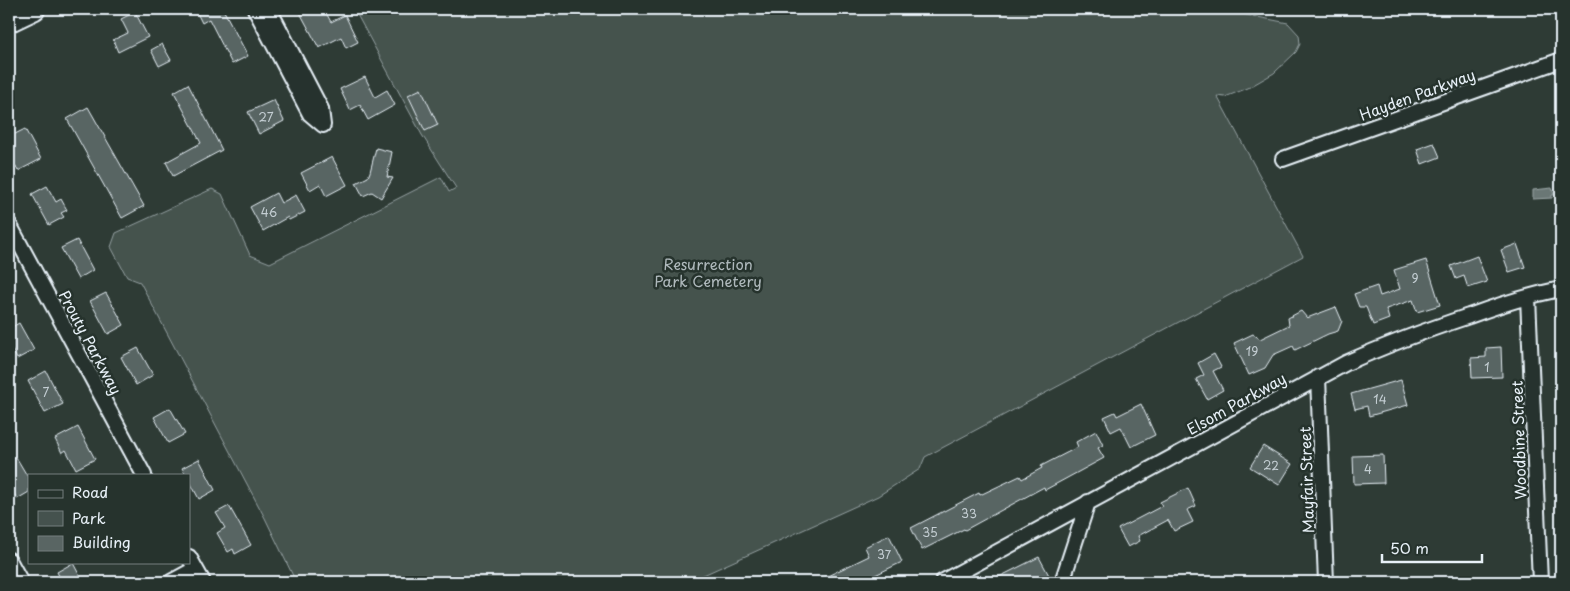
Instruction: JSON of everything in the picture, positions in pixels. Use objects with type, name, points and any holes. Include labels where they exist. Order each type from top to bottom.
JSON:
[{"type":"main road","points":[[9,21],[34,9]]},
{"type":"street","points":[[255,9],[310,114],[323,124],[321,109],[269,9]]},
{"type":"street","name":"Hayden Parkway","points":[[1283,159],[1561,60]]},
{"type":"street","name":"Prouty Parkway","points":[[9,224],[143,474]]},
{"type":"street","name":"Elsom Parkway","points":[[942,582],[1318,377],[1394,342],[1528,297],[1561,289]]},
{"type":"street","name":"Woodbine Street","points":[[1528,297],[1540,582]]},
{"type":"street","name":"Mayfair Street","points":[[1318,377],[1326,582]]},
{"type":"street","points":[[1062,582],[1088,502]]},
{"type":"street","points":[[9,560],[21,582]]},
{"type":"street","points":[[171,582],[192,563],[202,582]]},
{"type":"green space","name":"Resurrection Park Cemetery","points":[[354,9],[1228,9],[1237,13],[1288,23],[1299,35],[1300,44],[1296,52],[1274,73],[1248,88],[1225,97],[1217,96],[1303,256],[925,457],[920,469],[878,496],[688,582],[296,582],[265,518],[140,282],[127,277],[111,247],[116,233],[212,189],[222,194],[250,255],[270,263],[441,177],[449,192],[456,188],[422,135]]},
{"type":"shaded area","points":[[1552,188],[1554,195],[1552,195],[1552,198],[1533,199],[1533,190]]},
{"type":"building","points":[[195,9],[228,9],[224,11],[248,56],[232,64],[209,19],[202,23]]},
{"type":"building","points":[[298,9],[324,9],[331,22],[345,15],[358,42],[346,48],[341,37],[319,48]]},
{"type":"building","points":[[135,12],[148,37],[118,52],[113,40],[128,33],[121,19]]},
{"type":"building","points":[[162,44],[171,60],[159,66],[151,50]]},
{"type":"building","points":[[365,77],[375,97],[387,90],[395,105],[368,120],[360,105],[350,110],[340,89]]},
{"type":"building","points":[[188,84],[222,150],[173,176],[166,162],[201,143],[174,92]]},
{"type":"building","points":[[421,89],[438,125],[425,131],[408,95]]},
{"type":"building","points":[[274,100],[284,121],[259,134],[248,112]]},
{"type":"building","points":[[88,107],[144,206],[122,218],[67,119]]},
{"type":"building","points":[[25,129],[41,159],[18,171],[9,155],[9,137]]},
{"type":"building","points":[[1434,143],[1440,157],[1422,164],[1417,149]]},
{"type":"building","points":[[376,148],[392,152],[387,177],[393,178],[381,198],[372,192],[363,196],[356,183],[368,177]]},
{"type":"building","points":[[332,157],[347,185],[326,196],[320,184],[310,190],[301,173]]},
{"type":"building","points":[[47,186],[56,202],[61,199],[67,210],[61,213],[64,217],[49,225],[32,194]]},
{"type":"building","points":[[276,193],[281,203],[296,195],[305,212],[289,220],[288,217],[263,231],[250,207]]},
{"type":"building","points":[[77,240],[93,270],[78,279],[61,248]]},
{"type":"building","points":[[1517,244],[1525,267],[1509,272],[1501,250]]},
{"type":"building","points":[[1477,256],[1487,282],[1468,288],[1464,276],[1456,279],[1451,266]]},
{"type":"building","points":[[1426,260],[1440,305],[1417,312],[1413,300],[1386,309],[1389,319],[1373,325],[1366,307],[1359,307],[1354,294],[1377,286],[1380,296],[1400,289],[1394,270]]},
{"type":"building","points":[[106,293],[124,325],[108,334],[90,301]]},
{"type":"building","points":[[1336,307],[1342,321],[1338,331],[1295,350],[1293,346],[1273,355],[1265,368],[1249,375],[1234,343],[1253,334],[1260,339],[1289,325],[1288,318],[1301,311],[1307,318]]},
{"type":"building","points":[[19,323],[34,350],[17,359],[9,344],[9,329]]},
{"type":"building","points":[[1501,347],[1502,377],[1472,378],[1471,358],[1486,357],[1486,348]]},
{"type":"building","points":[[138,348],[153,375],[136,385],[121,357]]},
{"type":"building","points":[[1214,354],[1221,367],[1213,371],[1223,390],[1207,399],[1196,379],[1204,375],[1198,363]]},
{"type":"building","points":[[46,371],[63,404],[45,413],[28,381]]},
{"type":"building","points":[[1401,380],[1408,405],[1369,416],[1367,406],[1355,409],[1351,394]]},
{"type":"building","points":[[1141,404],[1155,435],[1131,447],[1121,427],[1111,432],[1104,417],[1115,412],[1117,416]]},
{"type":"building","points":[[170,408],[185,434],[168,443],[154,417]]},
{"type":"building","points":[[78,427],[95,459],[76,469],[66,450],[62,453],[55,439]]},
{"type":"building","points":[[1096,431],[1103,445],[1098,448],[1104,458],[1045,490],[1044,487],[965,530],[922,550],[911,528],[979,493],[980,495],[1020,476],[1022,479],[1042,468],[1041,466],[1078,447],[1076,442]]},
{"type":"building","points":[[1263,446],[1292,464],[1279,485],[1250,467]]},
{"type":"building","points":[[1383,455],[1384,483],[1354,484],[1353,456]]},
{"type":"building","points":[[16,457],[28,477],[28,493],[17,499],[9,484],[9,461]]},
{"type":"building","points":[[199,459],[215,490],[199,499],[190,482],[190,474],[185,474],[182,468]]},
{"type":"building","points":[[1188,488],[1196,506],[1187,510],[1193,522],[1174,531],[1168,520],[1138,536],[1140,541],[1128,547],[1118,529],[1162,506],[1160,502]]},
{"type":"building","points":[[229,506],[251,545],[235,554],[233,549],[228,552],[217,533],[225,528],[216,513]]},
{"type":"building","points":[[889,535],[902,562],[867,579],[868,582],[815,582],[869,556],[865,547]]},
{"type":"building","points":[[1039,557],[1051,579],[1044,582],[989,582]]},
{"type":"building","points":[[74,564],[83,582],[62,582],[57,572]]}]
